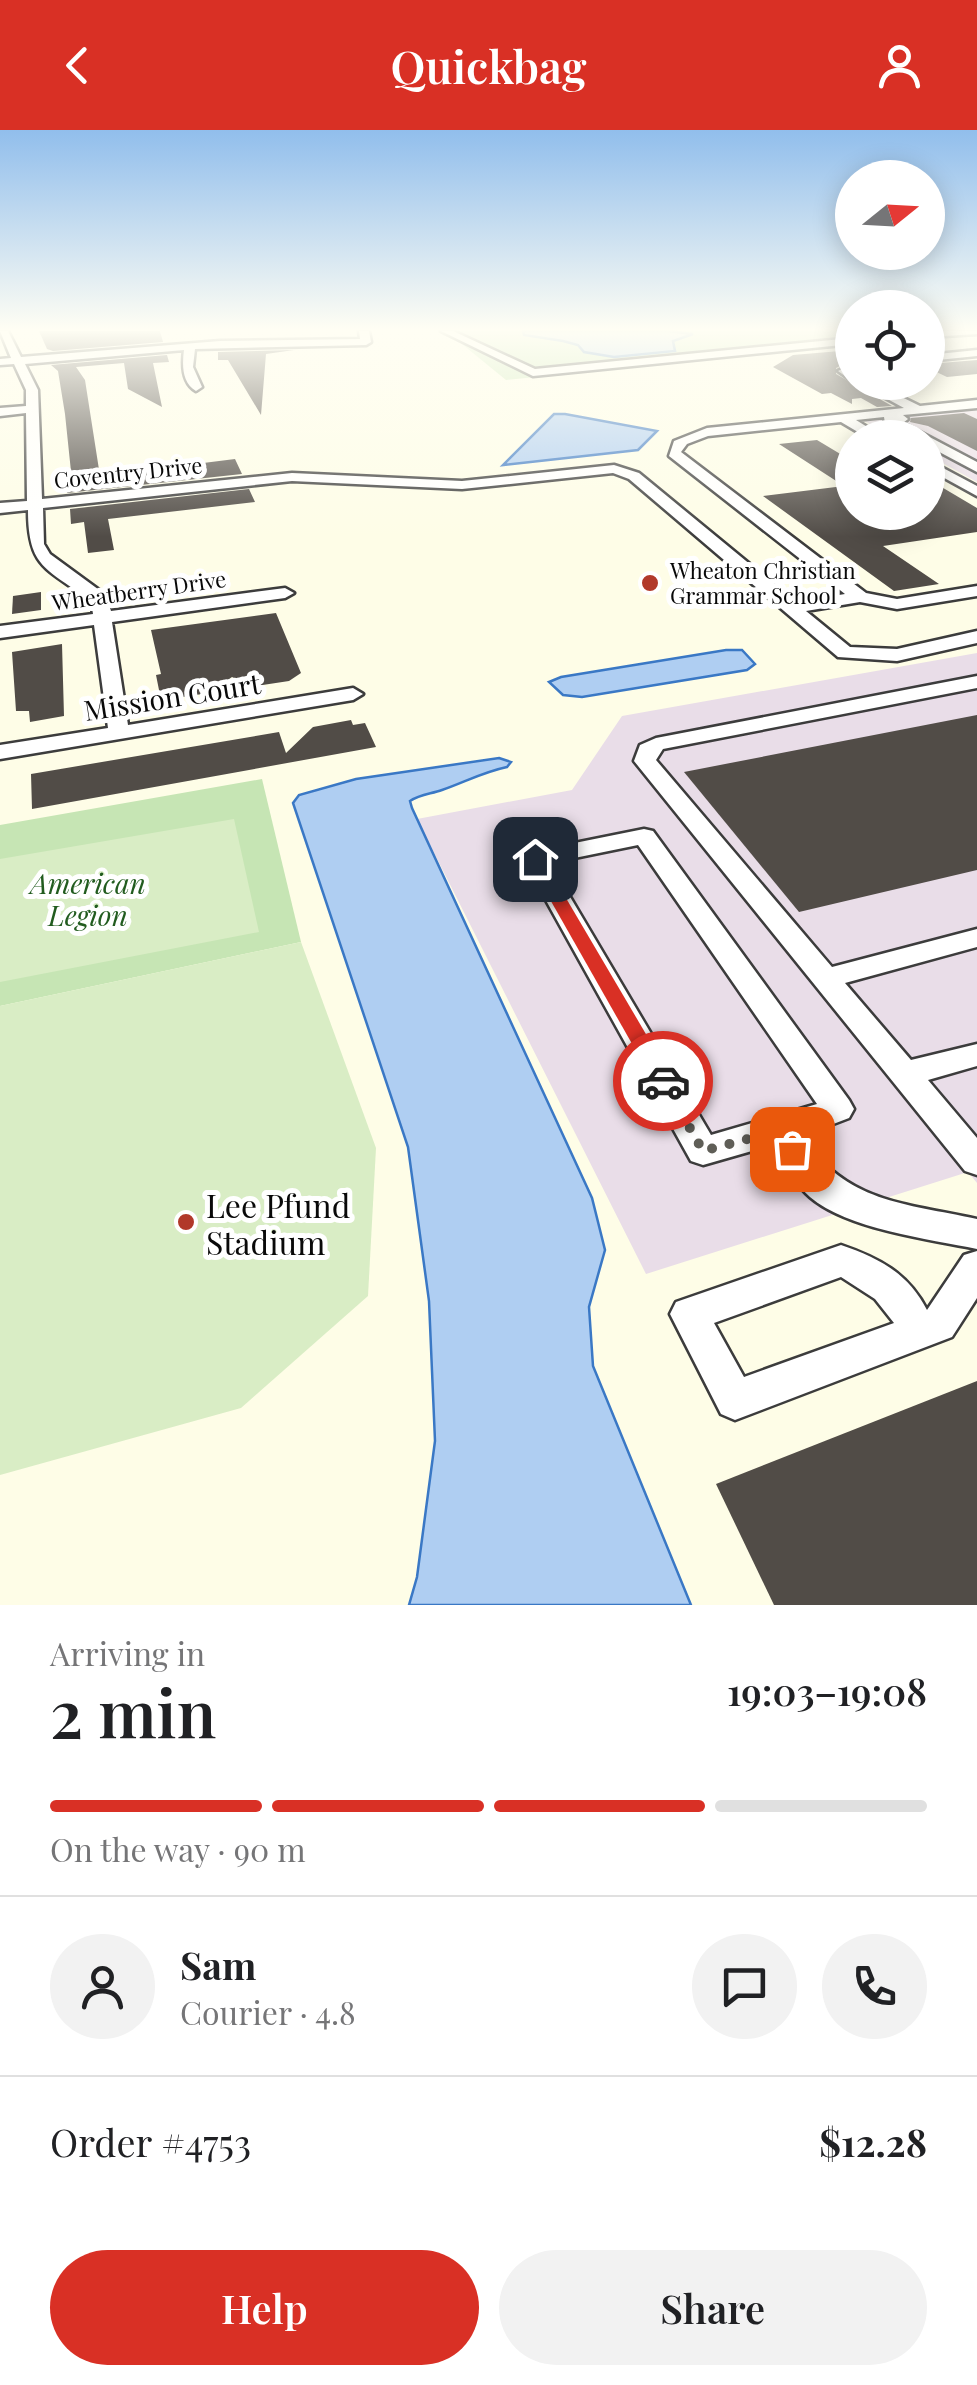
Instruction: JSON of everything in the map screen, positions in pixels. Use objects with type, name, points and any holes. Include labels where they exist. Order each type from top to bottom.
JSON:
[{"type":"street","points":[[31,400],[34,505],[40,552],[100,600],[119,732]]},
{"type":"street","points":[[898,400],[918,410]]},
{"type":"street","points":[[846,420],[977,407]]},
{"type":"street","points":[[888,420],[977,407]]},
{"type":"street","points":[[0,412],[30,410]]},
{"type":"street","points":[[835,421],[706,432],[676,445],[678,458],[860,597]]},
{"type":"street","points":[[945,450],[977,468]]},
{"type":"street","points":[[658,461],[678,458]]},
{"type":"street","name":"Coventry Drive","points":[[0,508],[311,476],[420,486],[636,469],[792,608]]},
{"type":"street","points":[[945,474],[977,492]]},
{"type":"street","points":[[792,608],[860,597],[897,604],[977,591]]},
{"type":"street","name":"Wheatberry Drive","points":[[0,632],[285,593]]},
{"type":"street","points":[[792,608],[846,653],[897,655],[977,637]]},
{"type":"street","points":[[977,682],[656,744],[648,750],[645,761],[977,1162]]},
{"type":"street","name":"Mission Court","points":[[0,752],[353,694]]},
{"type":"street","points":[[644,836],[838,1109],[781,1130],[703,1151],[535,859],[644,836]]},
{"type":"street","points":[[827,978],[977,938]]},
{"type":"street","points":[[906,1074],[977,1055]]},
{"type":"street","points":[[781,1130],[828,1191],[887,1213],[977,1234]]},
{"type":"street","points":[[918,1332],[910,1312],[889,1286],[861,1268],[840,1262],[689,1314],[735,1400],[918,1332],[939,1324],[977,1267]]},
{"type":"shaded area","points":[[977,405],[977,482],[945,464],[945,420],[857,417]]},
{"type":"shaded area","points":[[977,653],[977,1183],[968,1172],[646,1274],[417,819],[572,790],[622,716]]},
{"type":"green space","name":"American Legion","points":[[262,779],[301,942],[0,1006],[0,825]]},
{"type":"green space","points":[[234,819],[259,932],[0,982],[0,859]]},
{"type":"green space","name":"Lee Pfund Stadium","points":[[301,942],[376,1148],[368,1296],[241,1408],[0,1475],[0,1006]]},
{"type":"water","points":[[554,414],[657,431],[638,450],[503,465]]},
{"type":"water","points":[[742,650],[755,664],[747,670],[582,697],[563,695],[549,682],[561,677]]},
{"type":"water","points":[[499,758],[511,762],[507,767],[410,801],[592,1198],[605,1250],[589,1307],[593,1366],[691,1605],[409,1605],[417,1577],[435,1441],[429,1301],[408,1147],[293,803],[299,795],[356,779]]},
{"type":"building","points":[[63,400],[88,400],[100,476],[235,459],[242,474],[67,493],[66,481],[72,481]]},
{"type":"building","points":[[252,400],[262,400],[261,415]]},
{"type":"building","points":[[865,400],[882,400],[892,406],[877,407]]},
{"type":"building","points":[[964,413],[977,419],[977,451],[945,435],[945,420],[911,418]]},
{"type":"building","name":"Wheaton Christian Grammar School","points":[[817,440],[835,451],[835,480],[779,444]]},
{"type":"building","name":"Wheaton Christian Grammar School","points":[[835,487],[835,530],[945,530],[945,489],[977,508],[977,532],[883,546],[939,584],[894,591],[763,496]]},
{"type":"building","points":[[249,489],[255,502],[108,519],[114,550],[88,553],[84,522],[71,524],[70,509]]},
{"type":"building","points":[[41,592],[41,610],[12,614],[13,596]]},
{"type":"building","points":[[276,613],[301,673],[289,681],[256,686],[255,682],[245,683],[232,677],[209,693],[169,699],[160,695],[156,675],[161,674],[151,630]]},
{"type":"building","points":[[62,644],[64,716],[30,722],[29,711],[16,711],[12,652]]},
{"type":"building","points":[[977,715],[977,870],[799,912],[684,772]]},
{"type":"building","points":[[351,720],[353,725],[365,723],[376,747],[32,809],[31,774],[279,732],[286,753],[313,727]]},
{"type":"building","points":[[977,1381],[977,1605],[774,1605],[716,1484]]},
{"type":"way so far","points":[[663,1081],[703,1151],[781,1130],[792,1149]]},
{"type":"place","name":"Wheaton Christian Grammar School","points":[[650,583]]},
{"type":"place","name":"Lee Pfund Stadium","points":[[186,1222]]},
{"type":"route","points":[[535,859],[663,1081]]}]
